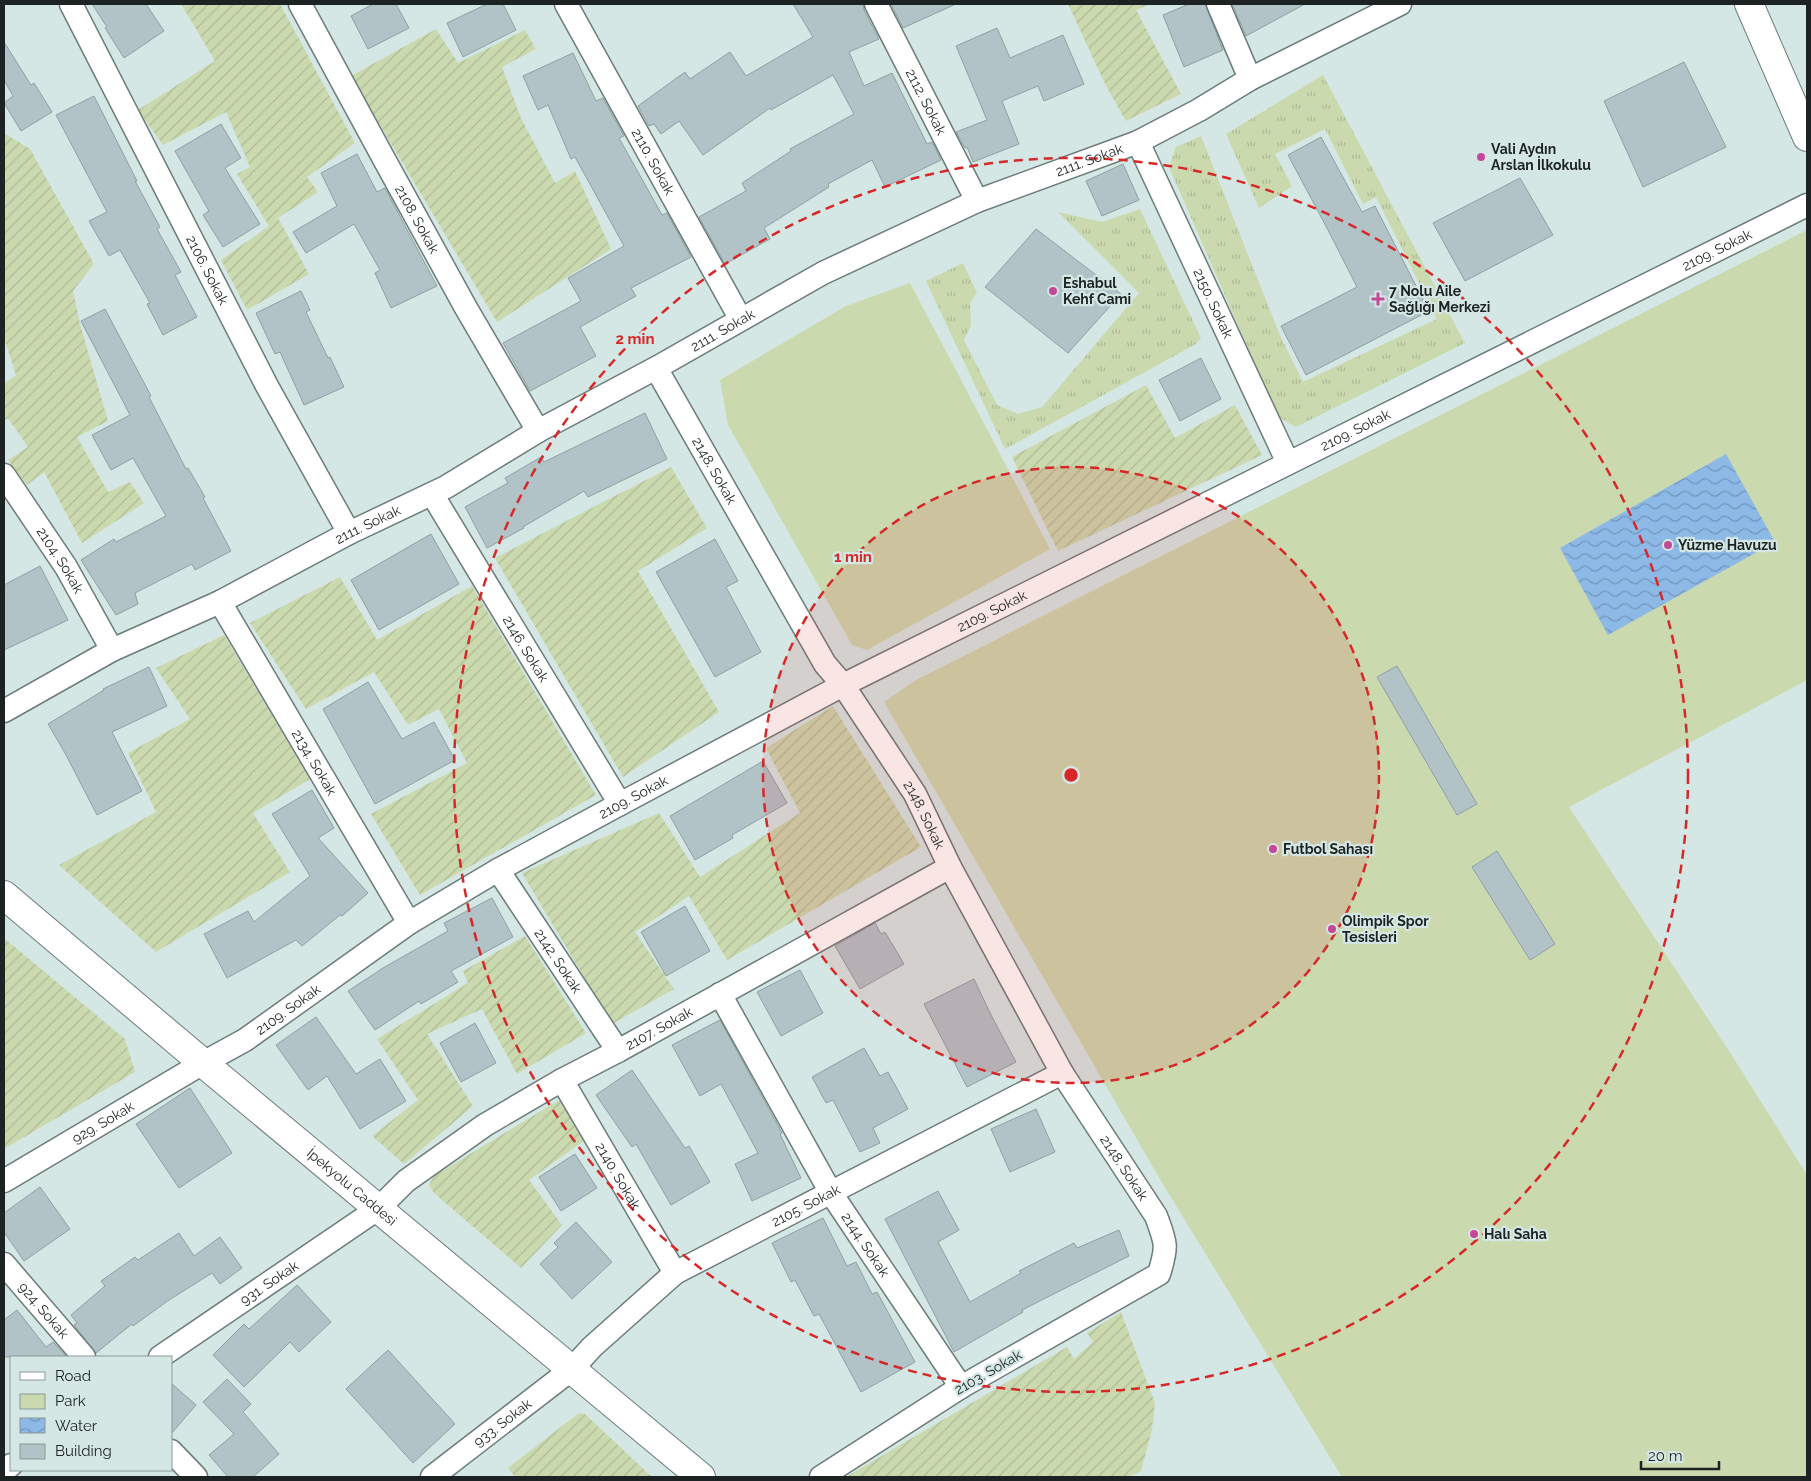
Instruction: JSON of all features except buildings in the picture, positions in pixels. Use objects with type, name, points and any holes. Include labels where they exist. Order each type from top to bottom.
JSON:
[{"type":"street","name":"2106. Sokak","points":[[71,4],[266,386],[350,533]]},
{"type":"street","name":"2108. Sokak","points":[[300,4],[466,308],[538,431]]},
{"type":"street","name":"2110. Sokak","points":[[566,4],[740,318]]},
{"type":"street","name":"2112. Sokak","points":[[876,4],[977,200]]},
{"type":"street","points":[[1218,4],[1250,79]]},
{"type":"street","name":"2111. Sokak","points":[[4,710],[112,650],[220,602],[350,533],[432,494],[538,431],[656,368],[740,318],[823,273],[977,200],[1138,142],[1199,110],[1250,79],[1400,4]]},
{"type":"street","points":[[1749,4],[1807,137]]},
{"type":"street","name":"2150. Sokak","points":[[1138,142],[1288,463]]},
{"type":"street","name":"2109. Sokak","points":[[203,1063],[245,1040],[409,923],[498,870],[620,804],[844,685],[1807,205]]},
{"type":"street","name":"2148. Sokak","points":[[656,368],[825,664],[844,685],[915,794],[950,867],[1062,1073],[1156,1216],[1165,1242],[1165,1254],[1159,1274]]},
{"type":"street","name":"2104. Sokak","points":[[4,475],[66,567],[112,650]]},
{"type":"street","name":"2146. Sokak","points":[[432,494],[620,804]]},
{"type":"street","name":"2134. Sokak","points":[[220,602],[409,923]]},
{"type":"street","name":"2107. Sokak","points":[[379,1208],[406,1181],[485,1125],[562,1080],[618,1051],[950,867]]},
{"type":"street","name":"2142. Sokak","points":[[498,870],[618,1051]]},
{"type":"street","name":"İpekyolu Caddesi","points":[[4,895],[701,1477]]},
{"type":"street","name":"2144. Sokak","points":[[720,994],[831,1193],[961,1387]]},
{"type":"street","name":"929. Sokak","points":[[4,1181],[203,1063]]},
{"type":"street","name":"2105. Sokak","points":[[572,1369],[592,1347],[675,1272],[1062,1073]]},
{"type":"street","name":"2140. Sokak","points":[[562,1080],[675,1272]]},
{"type":"street","name":"931. Sokak","points":[[161,1356],[379,1208]]},
{"type":"street","name":"924. Sokak","points":[[4,1264],[83,1356]]},
{"type":"street","name":"2103. Sokak","points":[[821,1477],[961,1387],[1159,1274]]},
{"type":"street","name":"933. Sokak","points":[[432,1477],[572,1369]]},
{"type":"street","points":[[172,1452],[196,1477]]},
{"type":"green space","points":[[181,4],[280,4],[355,143],[307,177],[318,192],[278,218],[309,274],[247,310],[221,260],[269,226],[237,174],[250,167],[226,112],[163,145],[138,110],[215,61]]},
{"type":"green space","points":[[1068,4],[1150,4],[1136,10],[1181,94],[1126,121],[1106,86]]},
{"type":"green space","points":[[436,29],[458,63],[525,30],[536,49],[502,67],[521,118],[555,183],[575,171],[611,249],[497,322],[351,76]]},
{"type":"green space","points":[[1323,75],[1465,343],[1296,427],[1278,417],[1169,167],[1176,147],[1201,136],[1279,333],[1303,382],[1437,319],[1376,197],[1363,204],[1325,129],[1275,154],[1292,186],[1259,208],[1226,134]]},
{"type":"green space","points":[[4,133],[30,149],[94,264],[73,291],[80,324],[108,421],[77,437],[108,492],[130,482],[144,503],[82,543],[44,472],[27,485],[8,460],[28,447],[8,418],[4,421],[4,384],[16,375],[4,338]]},
{"type":"green space","points":[[1140,209],[1201,338],[1196,344],[1005,449],[926,281],[963,263],[977,293],[970,303],[971,325],[964,340],[997,405],[1018,414],[1042,407],[1139,293],[1058,212],[1102,222]]},
{"type":"green space","name":"Olimpik Spor Tesisleri","points":[[1807,230],[1807,680],[1569,807],[1729,1051],[1807,1175],[1807,1477],[1342,1477],[1161,1181],[884,702],[916,680]]},
{"type":"green space","points":[[910,283],[1050,549],[867,650],[852,645],[728,425],[720,380],[846,306]]},
{"type":"green space","points":[[1146,385],[1175,438],[1235,405],[1262,455],[1058,551],[1012,457]]},
{"type":"green space","points":[[671,467],[707,528],[638,571],[719,712],[623,777],[495,558]]},
{"type":"green space","points":[[340,577],[377,640],[472,586],[596,795],[420,895],[371,814],[467,763],[439,709],[408,725],[374,672],[306,709],[250,623]]},
{"type":"green space","points":[[224,635],[310,779],[253,813],[290,872],[156,952],[59,865],[156,812],[128,753],[190,719],[156,668]]},
{"type":"green space","points":[[833,706],[921,847],[727,960],[689,896],[635,932],[674,989],[612,1024],[522,873],[659,813],[700,877],[800,813],[766,748]]},
{"type":"green space","points":[[525,936],[586,1033],[517,1074],[482,1009],[427,1034],[473,1106],[404,1164],[372,1136],[418,1100],[377,1039],[468,983],[463,971]]},
{"type":"green space","points":[[4,938],[125,1039],[135,1072],[4,1149]]},
{"type":"green space","points":[[564,1097],[585,1140],[529,1180],[562,1225],[521,1268],[434,1193],[429,1185],[434,1176]]},
{"type":"green space","points":[[1121,1312],[1155,1403],[1152,1430],[1141,1471],[1129,1477],[978,1477],[977,1475],[974,1477],[846,1477],[1067,1347],[1074,1359],[1093,1342],[1087,1333]]},
{"type":"green space","points":[[579,1413],[585,1414],[652,1477],[515,1477],[508,1468]]},
{"type":"water","name":"Yüzme Havuzu","points":[[1726,454],[1775,542],[1608,635],[1560,548]]},
{"type":"place","name":"Vali Aydın Arslan İlkokulu","points":[[1481,157]]},
{"type":"place","name":"Eshabul Kehf Cami","points":[[1053,291]]},
{"type":"place","name":"7 Nolu Aile Sağlığı Merkezi","points":[[1378,299]]},
{"type":"place","name":"Yüzme Havuzu","points":[[1668,545]]},
{"type":"place","name":"Futbol Sahası","points":[[1273,849]]},
{"type":"place","name":"Olimpik Spor Tesisleri","points":[[1332,929]]},
{"type":"place","name":"Halı Saha","points":[[1474,1234]]}]
